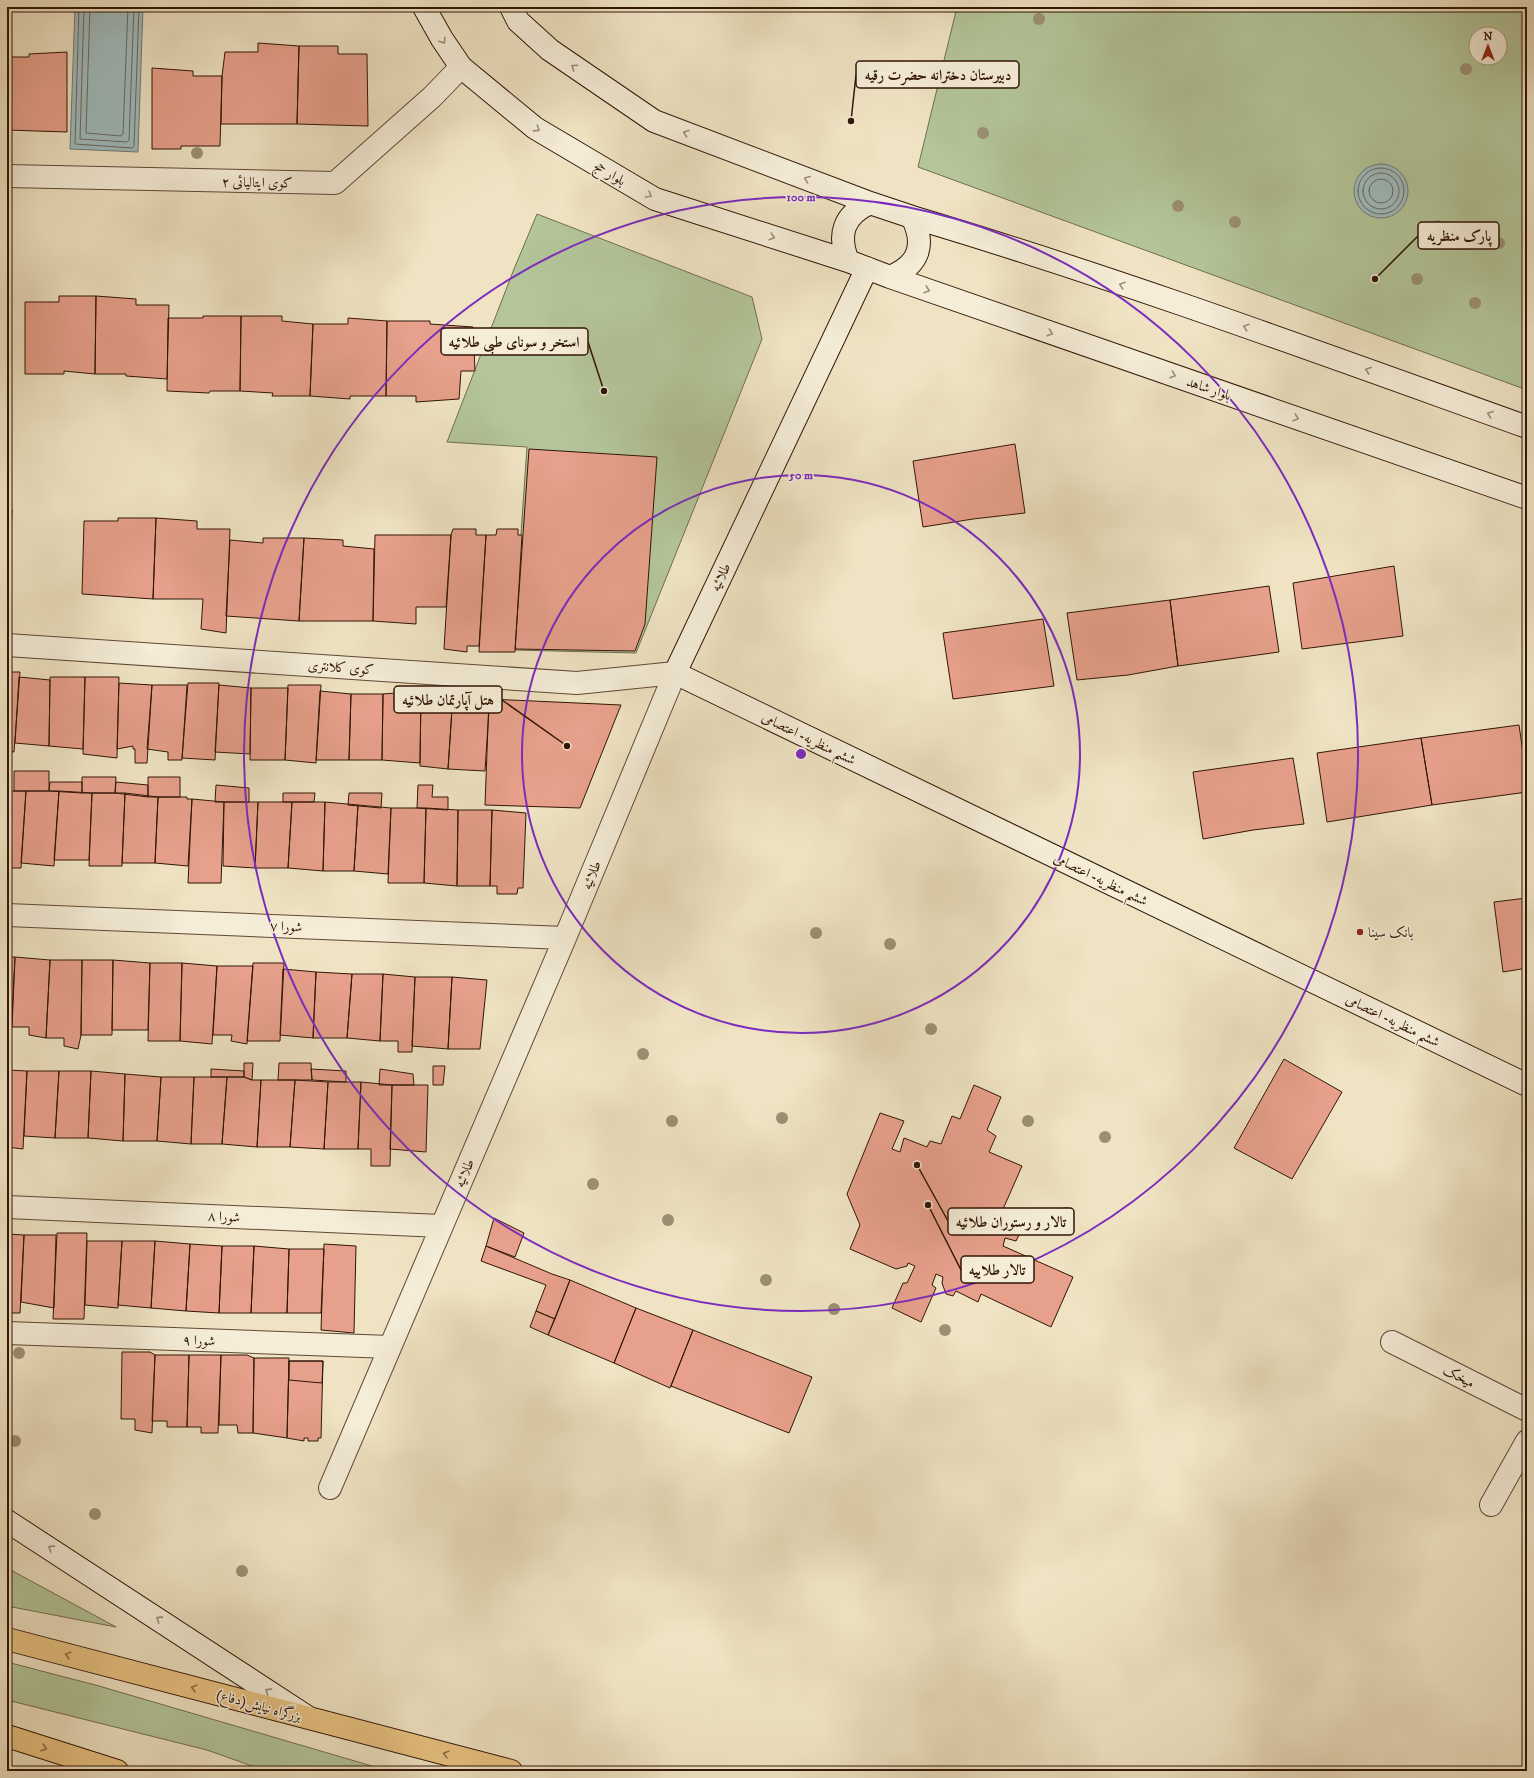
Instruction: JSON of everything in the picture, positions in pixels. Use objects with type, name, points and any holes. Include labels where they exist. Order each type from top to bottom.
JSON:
[{"type":"highway","name":"بزرگراه نیایش(دفاع)","points":[[7,1639],[511,1771]]},
{"type":"highway","points":[[7,1736],[116,1771]]},
{"type":"main road","name":"بلوار حج","points":[[424,7],[442,39],[461,67],[535,128],[655,199],[858,264]]},
{"type":"main road","points":[[511,7],[518,21],[550,50],[654,121],[870,203],[1006,245],[1276,337],[1527,427]]},
{"type":"main road","name":"کوی ایتالیائی ۲","points":[[7,176],[335,183],[432,97],[461,67]]},
{"type":"main road","points":[[870,203],[859,208],[850,216],[842,238],[843,250],[858,264],[890,277],[902,272],[911,264],[917,253],[920,241],[918,228],[912,217]]},
{"type":"main road","name":"طلائیه","points":[[330,1488],[565,938],[675,673],[858,264]]},
{"type":"main road","name":"بلوار شاهد","points":[[890,277],[1527,498]]},
{"type":"main road","name":"کوی کلانتری","points":[[7,645],[577,683],[675,673]]},
{"type":"main road","name":"ششم منظریه- اعتصامی","points":[[675,673],[1527,1085]]},
{"type":"main road","name":"شورا ۷","points":[[7,915],[565,938]]},
{"type":"main road","name":"شورا ۸","points":[[7,1207],[441,1226]]},
{"type":"main road","name":"شورا ۹","points":[[7,1333],[390,1347]]},
{"type":"main road","name":"میخک","points":[[1392,1342],[1527,1410]]},
{"type":"main road","points":[[1491,1505],[1527,1441]]},
{"type":"main road","points":[[7,1521],[312,1720]]},
{"type":"green space","points":[[957,7],[1527,7],[1527,390],[918,167]]},
{"type":"green space","points":[[537,214],[752,297],[762,339],[636,653],[513,650],[527,447],[447,442]]},
{"type":"green space","points":[[7,1568],[116,1627],[7,1606]]},
{"type":"green space","points":[[7,1662],[99,1686],[389,1771],[266,1771],[207,1750],[7,1700]]},
{"type":"water","points":[[75,7],[143,7],[138,152],[70,149]]},
{"type":"water","points":[[1381,164],[1391,166],[1400,172],[1406,181],[1408,191],[1406,201],[1400,210],[1391,216],[1381,218],[1371,216],[1362,210],[1356,201],[1354,191],[1356,181],[1362,172],[1371,166]]},
{"type":"building","points":[[258,43],[299,46],[297,124],[221,124],[222,76],[225,52],[258,52]]},
{"type":"building","points":[[299,46],[338,46],[338,54],[367,54],[368,126],[297,124]]},
{"type":"building","points":[[67,52],[67,132],[7,130],[7,57],[29,57],[29,54]]},
{"type":"building","points":[[152,68],[193,71],[193,76],[222,76],[220,146],[181,146],[181,149],[152,149]]},
{"type":"building","points":[[59,296],[96,296],[95,374],[64,371],[64,374],[25,374],[25,302],[59,302]]},
{"type":"building","points":[[96,296],[136,299],[136,305],[169,305],[167,379],[126,376],[126,374],[95,374]]},
{"type":"building","points":[[203,316],[241,316],[240,391],[210,391],[209,393],[167,391],[168,318],[203,318]]},
{"type":"building","points":[[241,316],[282,316],[282,321],[313,324],[310,396],[272,396],[273,393],[240,391]]},
{"type":"building","points":[[348,318],[387,321],[386,396],[350,396],[350,399],[310,396],[313,324],[348,324]]},
{"type":"building","points":[[387,321],[430,321],[430,324],[473,327],[475,371],[461,371],[459,399],[416,402],[416,396],[386,396]]},
{"type":"building","points":[[1015,444],[1025,513],[923,527],[913,461]]},
{"type":"building","points":[[529,449],[657,457],[645,624],[635,651],[515,649]]},
{"type":"building","points":[[7,510],[12,510],[9,590],[7,590]]},
{"type":"building","points":[[118,518],[156,518],[153,599],[82,594],[84,521],[118,521]]},
{"type":"building","points":[[156,518],[197,521],[197,529],[230,529],[226,633],[201,629],[203,599],[153,599]]},
{"type":"building","points":[[453,529],[476,529],[476,535],[486,535],[479,646],[467,646],[467,652],[444,649],[451,535]]},
{"type":"building","points":[[497,529],[518,529],[518,535],[522,535],[515,652],[479,652],[486,535],[496,535]]},
{"type":"building","points":[[375,535],[451,535],[446,607],[416,607],[416,624],[373,621]]},
{"type":"building","points":[[263,538],[304,538],[299,621],[226,616],[230,540],[263,543]]},
{"type":"building","points":[[304,538],[343,540],[343,546],[374,549],[373,621],[299,621]]},
{"type":"building","points":[[1394,566],[1403,636],[1302,649],[1293,583]]},
{"type":"building","points":[[1269,586],[1279,652],[1178,666],[1170,600]]},
{"type":"building","points":[[1170,600],[1178,666],[1128,675],[1077,680],[1067,613]]},
{"type":"building","points":[[1043,619],[1054,686],[953,699],[943,633]]},
{"type":"building","points":[[7,672],[20,672],[14,752],[7,751]]},
{"type":"building","points":[[19,677],[50,680],[49,746],[15,743]]},
{"type":"building","points":[[50,677],[85,677],[83,749],[49,746]]},
{"type":"building","points":[[85,677],[119,677],[117,758],[83,754]]},
{"type":"building","points":[[119,683],[152,685],[147,763],[135,763],[135,749],[133,749],[133,746],[117,749]]},
{"type":"building","points":[[188,683],[219,683],[215,760],[182,758]]},
{"type":"building","points":[[152,685],[187,685],[182,760],[168,760],[168,752],[147,749]]},
{"type":"building","points":[[219,685],[251,688],[250,754],[215,752]]},
{"type":"building","points":[[288,685],[321,685],[316,763],[285,760]]},
{"type":"building","points":[[251,688],[288,688],[285,760],[250,760]]},
{"type":"building","points":[[320,691],[351,694],[349,760],[316,760]]},
{"type":"building","points":[[421,691],[453,694],[448,769],[420,766]]},
{"type":"building","points":[[421,691],[420,763],[382,760],[383,694]]},
{"type":"building","points":[[351,694],[383,694],[382,760],[349,760]]},
{"type":"building","points":[[453,694],[490,694],[485,771],[448,769]]},
{"type":"building","points":[[489,699],[621,705],[580,808],[485,805]]},
{"type":"building","points":[[1519,725],[1527,780],[1527,792],[1432,805],[1421,738]]},
{"type":"building","points":[[1421,738],[1432,805],[1327,822],[1317,753]]},
{"type":"building","points":[[1293,758],[1304,824],[1253,830],[1203,839],[1193,772]]},
{"type":"building","points":[[14,771],[49,771],[49,791],[14,791]]},
{"type":"building","points":[[82,777],[116,777],[115,793],[82,793]]},
{"type":"building","points":[[148,777],[180,777],[180,797],[148,797]]},
{"type":"building","points":[[50,782],[82,782],[82,793],[49,791]]},
{"type":"building","points":[[116,782],[148,785],[148,797],[115,793]]},
{"type":"building","points":[[216,785],[249,788],[249,802],[215,802]]},
{"type":"building","points":[[418,785],[433,785],[432,797],[448,797],[448,810],[417,808]]},
{"type":"building","points":[[7,791],[26,791],[21,868],[7,868]]},
{"type":"building","points":[[26,791],[59,791],[54,866],[21,863]]},
{"type":"building","points":[[59,791],[92,793],[89,860],[54,860]]},
{"type":"building","points":[[92,793],[125,793],[122,866],[89,866]]},
{"type":"building","points":[[125,793],[158,797],[155,863],[122,863]]},
{"type":"building","points":[[283,793],[315,793],[314,802],[283,802]]},
{"type":"building","points":[[349,793],[382,793],[381,808],[348,805]]},
{"type":"building","points":[[158,797],[187,797],[187,799],[192,799],[188,866],[155,863]]},
{"type":"building","points":[[192,799],[224,802],[221,883],[188,883]]},
{"type":"building","points":[[224,802],[258,802],[255,868],[223,866]]},
{"type":"building","points":[[258,802],[292,802],[288,868],[255,868]]},
{"type":"building","points":[[292,802],[325,802],[323,871],[288,868]]},
{"type":"building","points":[[325,802],[358,805],[354,871],[323,871]]},
{"type":"building","points":[[358,805],[391,808],[388,874],[354,871]]},
{"type":"building","points":[[391,808],[426,808],[424,883],[388,883]]},
{"type":"building","points":[[426,808],[458,810],[457,886],[424,883]]},
{"type":"building","points":[[458,810],[492,810],[490,886],[457,886]]},
{"type":"building","points":[[492,810],[526,813],[523,888],[518,888],[517,894],[497,894],[497,886],[490,886]]},
{"type":"building","points":[[1527,898],[1527,968],[1503,972],[1494,902]]},
{"type":"building","points":[[7,957],[15,957],[11,1038],[7,1037]]},
{"type":"building","points":[[15,957],[50,960],[46,1038],[29,1035],[29,1027],[12,1027]]},
{"type":"building","points":[[50,960],[82,960],[81,1035],[78,1049],[64,1046],[64,1038],[46,1038]]},
{"type":"building","points":[[82,960],[113,960],[112,1035],[81,1035]]},
{"type":"building","points":[[113,960],[150,963],[148,1030],[112,1030]]},
{"type":"building","points":[[150,963],[182,963],[180,1041],[148,1041]]},
{"type":"building","points":[[182,963],[217,966],[212,1044],[180,1041]]},
{"type":"building","points":[[253,963],[284,963],[280,1041],[247,1041]]},
{"type":"building","points":[[217,966],[253,966],[247,1044],[231,1041],[232,1035],[213,1035]]},
{"type":"building","points":[[283,969],[316,972],[313,1038],[280,1035]]},
{"type":"building","points":[[316,972],[352,974],[347,1038],[313,1038]]},
{"type":"building","points":[[352,974],[383,974],[380,1041],[347,1038]]},
{"type":"building","points":[[383,974],[415,977],[412,1052],[398,1052],[398,1041],[380,1041]]},
{"type":"building","points":[[415,977],[452,977],[448,1049],[412,1046]]},
{"type":"building","points":[[452,977],[487,980],[480,1049],[448,1049]]},
{"type":"building","points":[[1284,1059],[1342,1092],[1292,1179],[1234,1148]]},
{"type":"building","points":[[244,1063],[253,1063],[252,1080],[244,1077]]},
{"type":"building","points":[[279,1063],[311,1063],[312,1080],[278,1080]]},
{"type":"building","points":[[433,1066],[445,1066],[443,1085],[433,1085]]},
{"type":"building","points":[[211,1069],[244,1071],[244,1077],[211,1077]]},
{"type":"building","points":[[311,1069],[346,1071],[346,1082],[312,1080]]},
{"type":"building","points":[[380,1069],[413,1074],[414,1085],[379,1085]]},
{"type":"building","points":[[7,1070],[27,1071],[23,1149],[7,1147]]},
{"type":"building","points":[[27,1071],[59,1071],[55,1138],[24,1136]]},
{"type":"building","points":[[59,1071],[91,1071],[88,1138],[55,1138]]},
{"type":"building","points":[[91,1071],[125,1074],[123,1141],[88,1138]]},
{"type":"building","points":[[125,1074],[161,1077],[157,1141],[123,1141]]},
{"type":"building","points":[[161,1077],[194,1077],[191,1144],[157,1141]]},
{"type":"building","points":[[194,1077],[227,1077],[222,1144],[191,1144]]},
{"type":"building","points":[[227,1077],[244,1077],[252,1080],[261,1080],[257,1147],[222,1144]]},
{"type":"building","points":[[261,1080],[295,1080],[290,1147],[257,1147]]},
{"type":"building","points":[[295,1080],[328,1082],[324,1149],[290,1147]]},
{"type":"building","points":[[328,1082],[361,1082],[358,1149],[324,1149]]},
{"type":"building","points":[[361,1082],[392,1085],[390,1166],[371,1166],[371,1149],[358,1149]]},
{"type":"building","points":[[392,1085],[428,1085],[426,1152],[390,1149]]},
{"type":"building","points":[[974,1085],[1001,1097],[987,1130],[996,1136],[989,1152],[1022,1166],[1000,1216],[1024,1225],[1016,1241],[1005,1238],[1003,1246],[1073,1277],[1051,1327],[981,1294],[978,1302],[956,1291],[953,1296],[946,1294],[942,1283],[943,1277],[936,1274],[932,1285],[936,1288],[921,1322],[892,1308],[903,1283],[907,1283],[915,1266],[908,1263],[907,1266],[896,1269],[850,1249],[860,1225],[847,1194],[880,1113],[904,1121],[892,1149],[900,1152],[904,1138],[927,1147],[930,1141],[941,1144],[952,1116],[960,1119]]},
{"type":"building","points":[[494,1218],[524,1233],[515,1257],[486,1246]]},
{"type":"building","points":[[57,1233],[87,1233],[84,1319],[53,1319]]},
{"type":"building","points":[[7,1234],[24,1235],[20,1313],[7,1313]]},
{"type":"building","points":[[24,1235],[56,1235],[54,1308],[21,1302]]},
{"type":"building","points":[[87,1241],[122,1241],[118,1308],[85,1305]]},
{"type":"building","points":[[122,1241],[155,1241],[151,1308],[118,1305]]},
{"type":"building","points":[[155,1241],[190,1244],[186,1311],[151,1308]]},
{"type":"building","points":[[190,1244],[222,1246],[219,1313],[186,1311]]},
{"type":"building","points":[[324,1244],[356,1246],[354,1333],[321,1330]]},
{"type":"building","points":[[222,1246],[254,1246],[251,1313],[219,1313]]},
{"type":"building","points":[[254,1246],[289,1249],[287,1313],[251,1313]]},
{"type":"building","points":[[486,1246],[570,1280],[555,1319],[536,1311],[546,1285],[481,1261]]},
{"type":"building","points":[[289,1249],[324,1249],[321,1313],[287,1313]]},
{"type":"building","points":[[570,1280],[636,1308],[614,1363],[548,1335]]},
{"type":"building","points":[[636,1308],[693,1330],[670,1388],[614,1363]]},
{"type":"building","points":[[536,1311],[555,1319],[548,1335],[530,1327]]},
{"type":"building","points":[[693,1330],[812,1377],[789,1433],[671,1386]]},
{"type":"building","points":[[122,1352],[150,1352],[155,1355],[152,1433],[135,1430],[135,1419],[121,1419]]},
{"type":"building","points":[[155,1355],[189,1355],[187,1427],[167,1427],[167,1421],[152,1421]]},
{"type":"building","points":[[189,1355],[221,1355],[218,1433],[201,1433],[201,1427],[187,1427]]},
{"type":"building","points":[[221,1355],[247,1355],[254,1358],[253,1433],[238,1433],[237,1425],[219,1425]]},
{"type":"building","points":[[254,1358],[289,1358],[287,1438],[253,1433]]},
{"type":"building","points":[[289,1361],[323,1361],[322,1383],[289,1380]]},
{"type":"building","points":[[289,1361],[323,1361],[321,1438],[318,1438],[318,1441],[308,1441],[308,1438],[304,1438],[304,1441],[287,1438]]},
{"type":"place","name":"دبیرستان دخترانه حضرت رقیه","points":[[851,121]]},
{"type":"place","name":"پارک منظریه","points":[[1375,279]]},
{"type":"place","name":"استخر و سونای طبی طلائیه","points":[[604,391]]},
{"type":"place","name":"هتل آپارتمان طلائیه","points":[[567,746]]},
{"type":"place","name":"بانک سینا","points":[[1360,932]]},
{"type":"place","name":"تالار و رستوران طلائیه","points":[[917,1165]]},
{"type":"place","name":"تالار طلاییه","points":[[928,1205]]}]
